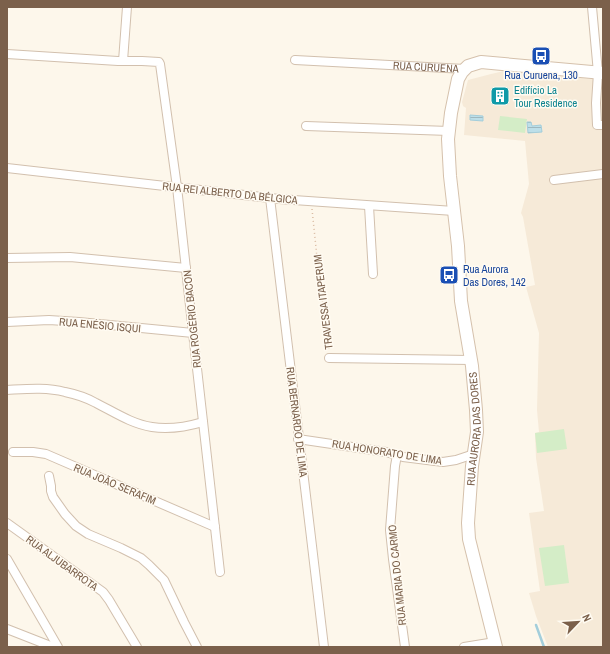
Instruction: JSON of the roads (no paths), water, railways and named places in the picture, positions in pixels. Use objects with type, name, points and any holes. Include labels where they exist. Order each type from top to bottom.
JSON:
[{"type":"main road","name":"RUA CURUENA","points":[[465,69],[468,66],[481,62],[601,73]]},
{"type":"main road","name":"RUA AURORA DAS DORES","points":[[465,69],[458,79],[451,113],[448,139],[450,176],[458,246],[461,301],[471,360],[476,410],[477,432],[468,516],[468,529],[469,539],[495,644]]},
{"type":"street","points":[[7,54],[123,61],[128,7]]},
{"type":"street","points":[[592,7],[601,73],[596,103],[597,125],[603,125]]},
{"type":"street","name":"RUA CURUENA","points":[[295,60],[465,69]]},
{"type":"street","name":"RUA ROGÉRIO BACON","points":[[123,61],[159,62],[162,66],[220,572]]},
{"type":"street","points":[[306,126],[449,131]]},
{"type":"street","name":"RUA REI ALBERTO DA BÉLGICA","points":[[7,168],[270,198],[454,211]]},
{"type":"street","points":[[554,180],[603,174]]},
{"type":"street","name":"RUA BERNARDO DE LIMA","points":[[270,198],[324,647]]},
{"type":"street","points":[[369,206],[373,274]]},
{"type":"street","points":[[7,258],[70,257],[186,268]]},
{"type":"street","name":"RUA ENÉSIO ISQUI","points":[[7,322],[49,320],[193,333]]},
{"type":"street","name":"TRAVESSA ITAPERUM","points":[[330,358],[471,360]]},
{"type":"street","points":[[7,390],[42,389],[64,391],[86,398],[130,421],[152,427],[186,427],[203,422]]},
{"type":"street","name":"RUA HONORATO DE LIMA","points":[[298,439],[443,462],[456,460],[474,454]]},
{"type":"street","name":"RUA JOÃO SERAFIM","points":[[12,452],[33,452],[46,454],[215,527]]},
{"type":"street","name":"RUA MARIA DO CARMO","points":[[397,455],[390,530],[405,647]]},
{"type":"street","points":[[49,476],[53,497],[76,526],[88,534],[141,558],[164,580],[197,647]]},
{"type":"street","name":"RUA ALJUBARROTA","points":[[7,523],[103,592],[137,647]]},
{"type":"street","points":[[7,559],[58,647]]},
{"type":"street","points":[[7,629],[53,647]]},
{"type":"street","points":[[464,647],[495,644]]},
{"type":"water","points":[[470,115],[483,116],[483,121],[470,120]]},
{"type":"water","points":[[527,122],[531,122],[532,126],[541,125],[542,132],[528,133]]},
{"type":"waterway","points":[[536,625],[544,647]]},
{"type":"place","name":"Rua Curuena, 130","points":[[541,56]]},
{"type":"place","name":"Edifício La Tour Residence","points":[[500,96]]},
{"type":"place","name":"Rua Aurora Das Dores, 142","points":[[449,275]]}]
